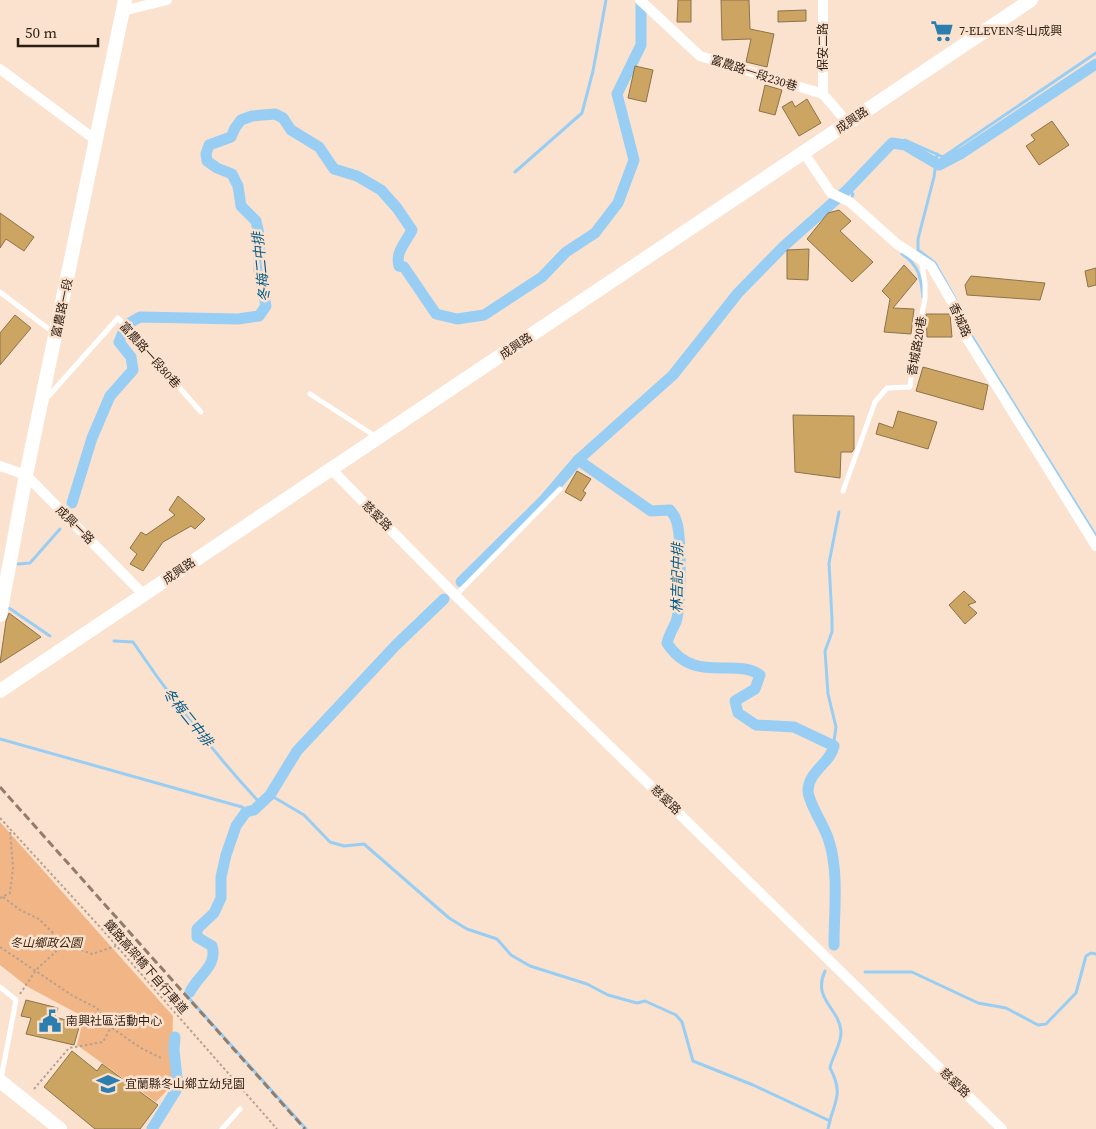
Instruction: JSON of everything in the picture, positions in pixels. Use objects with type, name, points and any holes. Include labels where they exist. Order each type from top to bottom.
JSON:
[{"type":"street","points":[[124,5],[167,0]]},
{"type":"street","name":"富農路一段230巷","points":[[640,0],[700,56],[823,94]]},
{"type":"street","points":[[652,0],[652,11]]},
{"type":"street","name":"保安二路","points":[[823,0],[823,94]]},
{"type":"street","name":"成興路","points":[[0,692],[1031,0]]},
{"type":"street","name":"富農路一段","points":[[0,615],[26,475],[124,5]]},
{"type":"street","points":[[0,69],[97,141]]},
{"type":"street","points":[[823,94],[848,122]]},
{"type":"street","name":"香城路","points":[[804,153],[831,193],[850,202],[897,244],[930,266],[937,275],[955,307],[963,332],[1096,546]]},
{"type":"street","name":"成興一路","points":[[2,469],[26,475],[144,595]]},
{"type":"street","name":"慈愛路","points":[[331,469],[456,596],[1002,1129]]},
{"type":"street","points":[[0,1082],[60,1129]]},
{"type":"lane","name":"香城路20巷","points":[[843,490],[875,402],[887,388],[910,387],[915,346],[925,299],[926,284],[921,259]]},
{"type":"lane","points":[[0,292],[56,335]]},
{"type":"lane","name":"富農路一段80巷","points":[[41,405],[118,318],[201,412]]},
{"type":"lane","points":[[310,394],[378,438]]},
{"type":"lane","points":[[456,596],[560,490]]},
{"type":"lane","points":[[0,986],[16,1000],[0,1082]]},
{"type":"lane","points":[[222,1129],[240,1109]]},
{"type":"path","name":"鐵路高架橋下自行車道","points":[[0,818],[277,1129]]},
{"type":"path","points":[[10,828],[13,868],[10,893],[2,898],[20,910],[39,919],[66,942],[92,954],[116,946]]},
{"type":"path","points":[[16,1000],[36,970],[66,942]]},
{"type":"path","points":[[0,947],[73,996],[97,1008],[111,1027],[141,1048],[163,1058]]},
{"type":"path","points":[[34,1089],[69,1048],[103,1042],[111,1027]]},
{"type":"green space","name":"冬山鄉政公園","points":[[0,822],[173,1016],[174,1083],[156,1102],[77,1045],[84,1017],[28,987],[0,965]]},
{"type":"building","points":[[678,0],[691,0],[691,22],[677,22]]},
{"type":"building","points":[[721,0],[749,0],[750,29],[774,34],[767,67],[746,62],[751,39],[722,40]]},
{"type":"building","points":[[806,10],[806,21],[778,22],[778,11]]},
{"type":"building","points":[[635,66],[653,70],[646,102],[628,98]]},
{"type":"building","points":[[765,85],[782,90],[775,115],[759,111]]},
{"type":"building","points":[[807,99],[821,123],[799,136],[782,107],[792,101],[795,107]]},
{"type":"building","points":[[1052,121],[1069,145],[1039,165],[1026,146],[1035,140],[1031,135]]},
{"type":"building","points":[[839,210],[851,221],[840,231],[873,262],[852,282],[807,239],[828,213]]},
{"type":"building","points":[[0,213],[34,237],[24,251],[6,239],[0,248]]},
{"type":"building","points":[[809,249],[808,280],[787,279],[787,250]]},
{"type":"building","points":[[904,265],[917,279],[893,308],[914,309],[911,334],[884,332],[890,299],[882,291]]},
{"type":"building","points":[[1096,268],[1096,285],[1088,287],[1085,271]]},
{"type":"building","points":[[971,276],[1045,283],[1040,300],[967,295],[965,285]]},
{"type":"building","points":[[926,314],[950,314],[952,337],[927,337]]},
{"type":"building","points":[[15,315],[31,328],[0,365],[0,333]]},
{"type":"building","points":[[923,367],[988,385],[983,410],[916,391]]},
{"type":"building","points":[[898,411],[937,422],[928,449],[876,434],[879,423],[893,428]]},
{"type":"building","points":[[793,415],[854,416],[854,449],[852,452],[841,452],[840,478],[795,472]]},
{"type":"building","points":[[577,471],[591,479],[583,491],[586,493],[581,501],[565,492]]},
{"type":"building","points":[[178,496],[205,519],[195,529],[191,526],[163,542],[143,571],[130,564],[137,554],[130,548],[141,532],[146,535],[175,515],[169,510]]},
{"type":"building","points":[[964,591],[976,602],[968,605],[977,613],[965,624],[949,605]]},
{"type":"building","points":[[9,613],[41,637],[0,663],[6,621]]},
{"type":"building","name":"南興社區活動中心","points":[[26,1000],[58,1008],[55,1017],[80,1024],[74,1045],[26,1034],[31,1018],[21,1016]]},
{"type":"building","name":"宜蘭縣冬山鄉立幼兒園","points":[[72,1051],[97,1071],[102,1064],[158,1105],[140,1129],[95,1129],[44,1087]]},
{"type":"waterway","points":[[515,172],[582,113],[593,71],[606,0]]},
{"type":"waterway","name":"冬梅二中排","points":[[72,503],[92,438],[110,396],[133,370],[131,357],[119,342],[126,325],[140,317],[238,319],[259,316],[266,306],[259,271],[259,234],[256,221],[241,206],[238,186],[232,174],[217,168],[207,161],[206,154],[209,145],[231,137],[241,120],[252,116],[275,114],[283,118],[291,130],[319,147],[334,169],[357,176],[381,190],[397,208],[412,230],[398,256],[399,266],[404,267],[436,314],[457,319],[484,315],[542,277],[566,252],[595,233],[618,203],[634,160],[617,94],[641,45],[641,0]]},
{"type":"waterway","points":[[905,140],[943,157],[1096,53]]},
{"type":"waterway","points":[[461,582],[543,501],[578,460],[673,375],[738,293],[784,246],[847,190],[892,143],[905,145],[939,165],[962,153],[1096,64]]},
{"type":"waterway","points":[[937,154],[934,177],[918,239],[918,250],[935,263],[958,304]]},
{"type":"waterway","points":[[847,190],[853,194],[852,197]]},
{"type":"waterway","points":[[902,254],[916,267],[923,297]]},
{"type":"waterway","points":[[963,314],[968,330],[1096,536]]},
{"type":"waterway","name":"林吉記中排","points":[[578,460],[651,511],[670,510],[675,517],[680,554],[679,602],[676,622],[667,643],[678,656],[689,663],[701,667],[738,668],[750,670],[760,675],[755,689],[735,701],[738,713],[756,725],[794,727],[834,746],[829,757],[815,772],[808,791],[811,803],[827,835],[832,853],[835,879],[834,945]]},
{"type":"waterway","points":[[834,741],[836,727],[828,694],[825,651],[832,632],[829,563],[839,512]]},
{"type":"waterway","name":"冬梅二中排","points":[[18,564],[30,563],[60,529]]},
{"type":"waterway","points":[[190,992],[210,965],[212,959],[212,946],[197,937],[197,929],[214,913],[221,898],[221,877],[236,826],[246,812],[254,810],[270,795],[297,751],[396,645],[444,599]]},
{"type":"waterway","name":"冬梅二中排","points":[[9,608],[50,636]]},
{"type":"waterway","name":"冬梅二中排","points":[[114,641],[133,642],[193,725],[260,803]]},
{"type":"waterway","points":[[0,739],[242,807],[246,812]]},
{"type":"waterway","points":[[270,795],[304,815],[330,842],[344,846],[364,844],[449,918],[467,929],[497,939],[511,955],[530,966],[587,984],[608,995],[637,1003],[645,1001],[676,1015],[682,1022],[693,1061],[753,1085],[830,1121]]},
{"type":"waterway","points":[[865,972],[912,972],[978,1003],[1006,1008],[1038,1025],[1046,1024],[1076,993],[1086,956],[1091,953],[1096,954]]},
{"type":"waterway","name":"林吉記中排","points":[[825,971],[822,989],[827,1003],[836,1016],[841,1031],[840,1040],[830,1068],[837,1086],[837,1092],[828,1129]]},
{"type":"waterway","points":[[188,997],[306,1129]]},
{"type":"waterway","points":[[152,1129],[178,1087],[174,1050],[175,1037]]},
{"type":"railway","points":[[0,787],[305,1129]]},
{"type":"place","name":"7-ELEVEN冬山成興","points":[[942,31]]},
{"type":"place","name":"南興社區活動中心","points":[[50,1021]]},
{"type":"place","name":"宜蘭縣冬山鄉立幼兒園","points":[[108,1084]]}]
